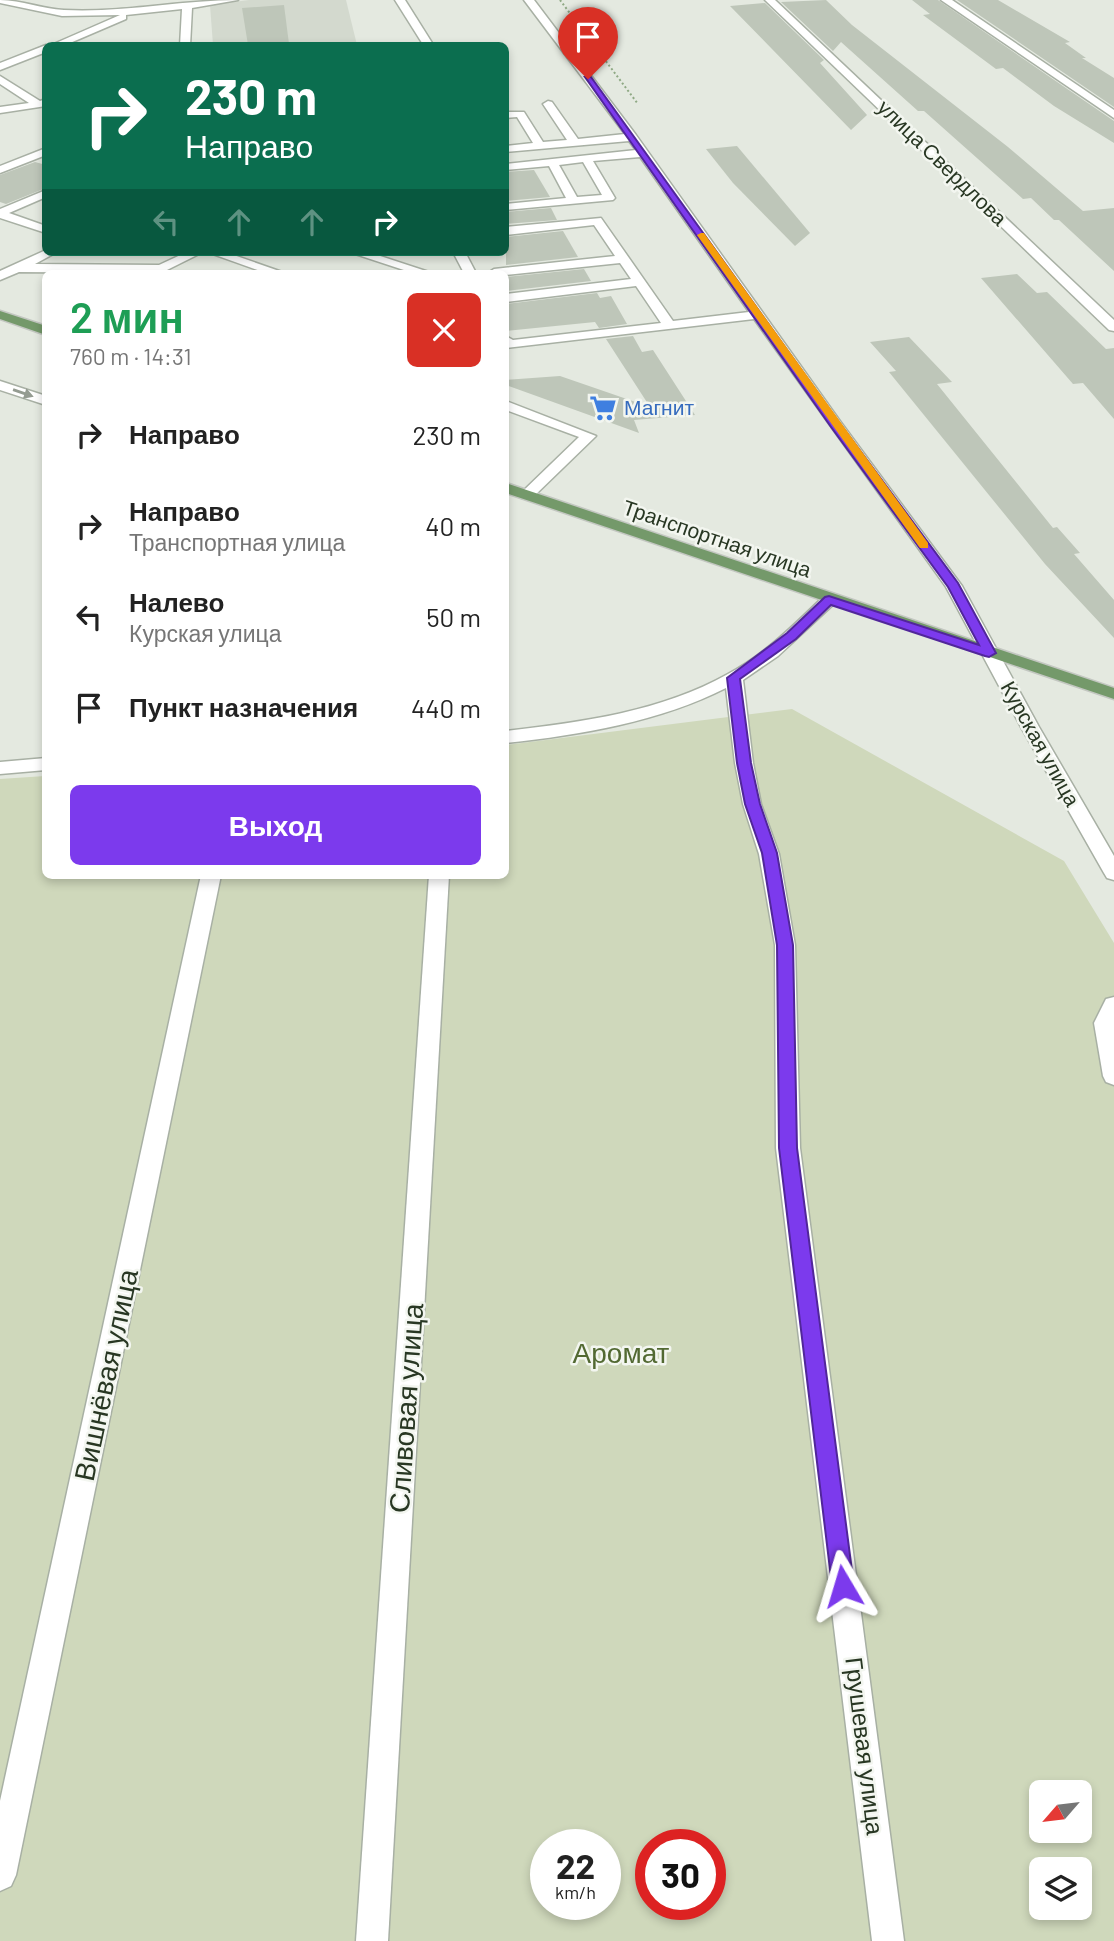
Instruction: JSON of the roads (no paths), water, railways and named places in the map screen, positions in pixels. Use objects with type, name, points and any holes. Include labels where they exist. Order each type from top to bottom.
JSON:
[{"type":"main road","points":[[0,315],[42,330]]},
{"type":"main road","name":"Транспортная улица","points":[[509,489],[829,600],[1114,694]]},
{"type":"street","points":[[0,1],[62,13],[135,12],[233,0]]},
{"type":"street","points":[[400,0],[426,42]]},
{"type":"street","name":"Курская улица","points":[[529,0],[632,137],[954,586],[1114,873]]},
{"type":"street","name":"улица Свердлова","points":[[770,0],[1114,327]]},
{"type":"street","points":[[946,0],[1114,115]]},
{"type":"street","points":[[185,42],[187,7]]},
{"type":"street","points":[[63,42],[135,12]]},
{"type":"street","points":[[0,67],[42,50]]},
{"type":"street","points":[[0,79],[42,103]]},
{"type":"street","points":[[0,110],[42,103]]},
{"type":"street","points":[[548,104],[575,142]]},
{"type":"street","points":[[509,115],[520,114],[540,146]]},
{"type":"street","points":[[509,149],[632,137]]},
{"type":"street","points":[[0,170],[42,153]]},
{"type":"street","points":[[509,167],[643,153]]},
{"type":"street","points":[[509,207],[609,198],[586,159]]},
{"type":"street","points":[[552,162],[573,201]]},
{"type":"street","points":[[0,214],[42,195]]},
{"type":"street","points":[[0,214],[42,229]]},
{"type":"street","points":[[509,231],[597,221],[670,326]]},
{"type":"street","points":[[0,276],[42,256]]},
{"type":"street","points":[[17,268],[161,269],[189,256]]},
{"type":"street","points":[[226,256],[270,270]]},
{"type":"street","points":[[369,256],[416,270]]},
{"type":"street","points":[[509,271],[623,259]]},
{"type":"street","points":[[509,298],[639,282]]},
{"type":"street","points":[[509,345],[758,315]]},
{"type":"street","points":[[0,385],[42,400]]},
{"type":"street","points":[[509,406],[589,436],[527,495]]},
{"type":"street","points":[[509,737],[575,729],[624,719],[734,678],[792,636],[829,600]]},
{"type":"street","name":"Грушевая улица","points":[[734,678],[752,804],[769,853],[785,945],[788,1148],[888,1941]]},
{"type":"street","points":[[0,768],[42,764]]},
{"type":"street","name":"Вишнёвая улица","points":[[0,1875],[210,879]]},
{"type":"street","name":"Сливовая улица","points":[[372,1941],[439,879]]},
{"type":"street","points":[[1114,1005],[1105,1023],[1114,1076]]},
{"type":"place","name":"Магнит","points":[[603,408]]},
{"type":"park label","name":"Аромат","points":[[621,1353]]}]
